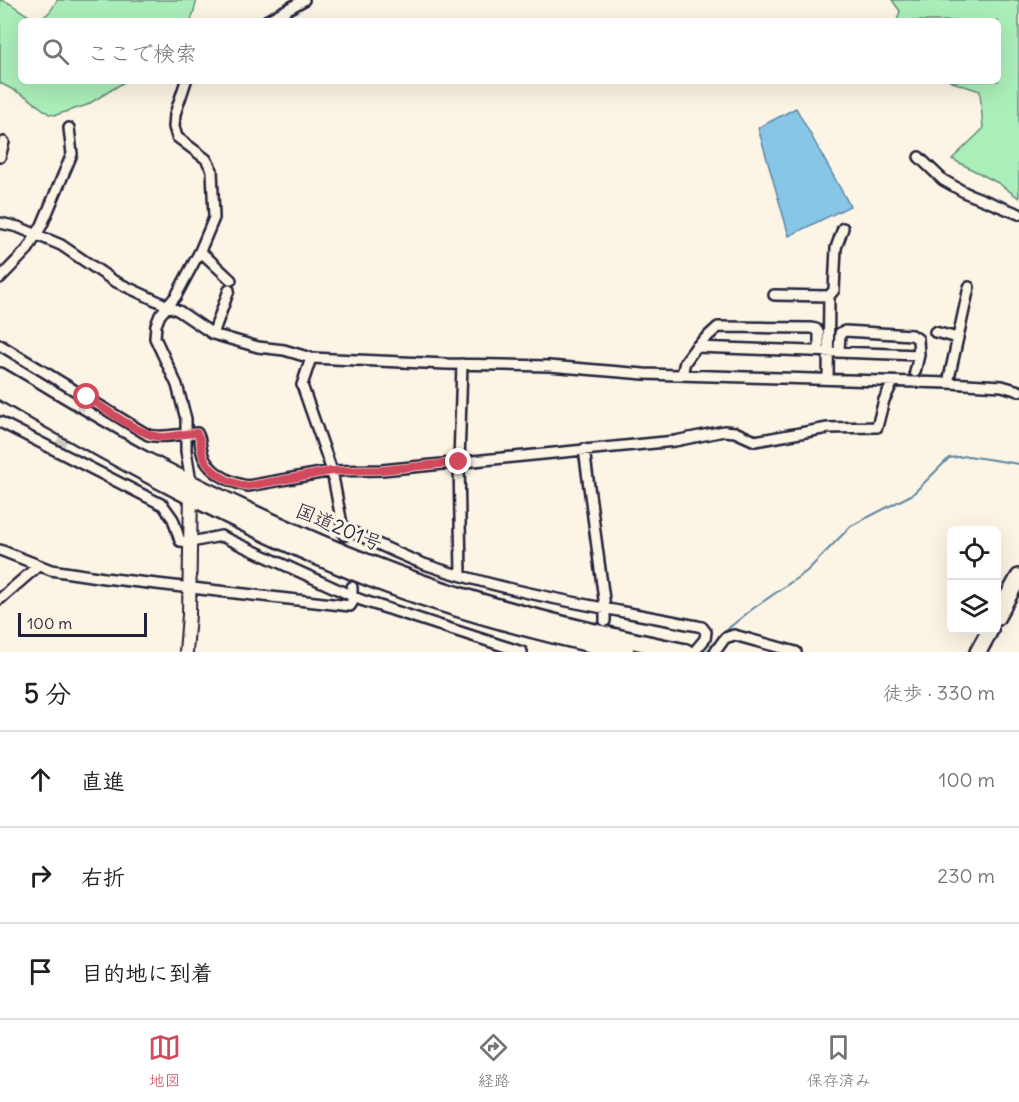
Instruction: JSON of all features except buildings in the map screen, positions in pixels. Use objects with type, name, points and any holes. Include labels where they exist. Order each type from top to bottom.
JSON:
[{"type":"main road","name":"国道201号","points":[[0,376],[144,459],[327,545],[439,588],[551,622],[686,652]]},
{"type":"main road","name":"国道201号","points":[[0,391],[191,498],[306,552],[370,578],[501,622],[626,652]]},
{"type":"main road","points":[[1001,609],[1019,578]]},
{"type":"main road","points":[[978,652],[988,634]]},
{"type":"street","points":[[271,18],[304,0]]},
{"type":"street","points":[[185,84],[175,114],[174,127],[177,137],[206,159],[212,170],[214,218],[200,251],[168,306],[160,315],[155,338],[177,385],[186,419],[186,451],[191,482],[186,648]]},
{"type":"street","points":[[0,278],[28,249],[37,235],[72,154],[69,128]]},
{"type":"street","points":[[0,157],[4,142]]},
{"type":"street","points":[[919,157],[943,180],[966,193],[1019,214]]},
{"type":"street","points":[[0,223],[18,227],[61,245],[114,281],[186,315],[213,334],[258,347],[284,350],[311,358],[549,366],[644,374],[948,383],[1002,386],[1019,391]]},
{"type":"street","points":[[824,352],[829,296],[834,290],[836,248],[843,228]]},
{"type":"street","points":[[200,251],[231,280]]},
{"type":"street","points":[[948,383],[969,287]]},
{"type":"street","points":[[213,334],[229,290]]},
{"type":"street","points":[[774,295],[829,296]]},
{"type":"street","points":[[682,374],[685,362],[696,347],[718,327],[811,328],[816,329],[819,333],[828,379]]},
{"type":"street","points":[[839,352],[838,337],[845,331],[916,336],[919,355],[915,372]]},
{"type":"street","points":[[935,332],[958,338]]},
{"type":"street","points":[[0,345],[148,435],[172,437],[197,433],[200,436],[202,454],[213,472],[240,485],[248,486],[332,471],[382,470],[675,441],[724,431],[735,432],[755,441],[828,428],[877,427],[884,400],[893,382]]},
{"type":"street","points":[[696,347],[919,355]]},
{"type":"street","points":[[311,358],[302,385],[332,471],[344,532],[421,563],[461,576],[522,591],[702,627],[706,632],[705,639],[694,652]]},
{"type":"street","points":[[461,576],[459,462],[462,364]]},
{"type":"street","points":[[81,407],[87,397]]},
{"type":"street","points":[[0,422],[58,448],[163,505],[173,519],[180,541],[190,542],[221,536],[352,592],[522,652]]},
{"type":"street","points":[[584,449],[605,621]]},
{"type":"street","points":[[0,550],[51,570],[104,578],[350,606],[352,592]]},
{"type":"street","points":[[0,599],[38,566]]},
{"type":"street","points":[[715,652],[725,638],[734,635],[796,652]]},
{"type":"green space","points":[[0,0],[35,18],[18,18],[18,84],[121,84],[87,105],[56,115],[49,114],[27,97],[0,83]]},
{"type":"green space","points":[[57,0],[197,0],[192,18],[35,18],[50,12]]},
{"type":"green space","points":[[892,0],[1019,0],[1019,198],[998,183],[952,159],[983,129],[980,91],[958,84],[1001,84],[1001,18],[898,18],[900,11]]},
{"type":"water","points":[[796,108],[850,206],[789,236],[758,128]]},
{"type":"waterway","points":[[706,652],[730,627],[751,610],[807,571],[851,526],[913,494],[949,458],[968,456],[1019,464]]},
{"type":"tunnel","points":[[60,445],[81,407]]},
{"type":"tunnel","points":[[344,535],[352,587]]},
{"type":"route","points":[[87,397],[148,435],[172,437],[197,433],[200,436],[202,454],[213,472],[240,485],[248,486],[332,471],[382,470],[459,462]]}]
